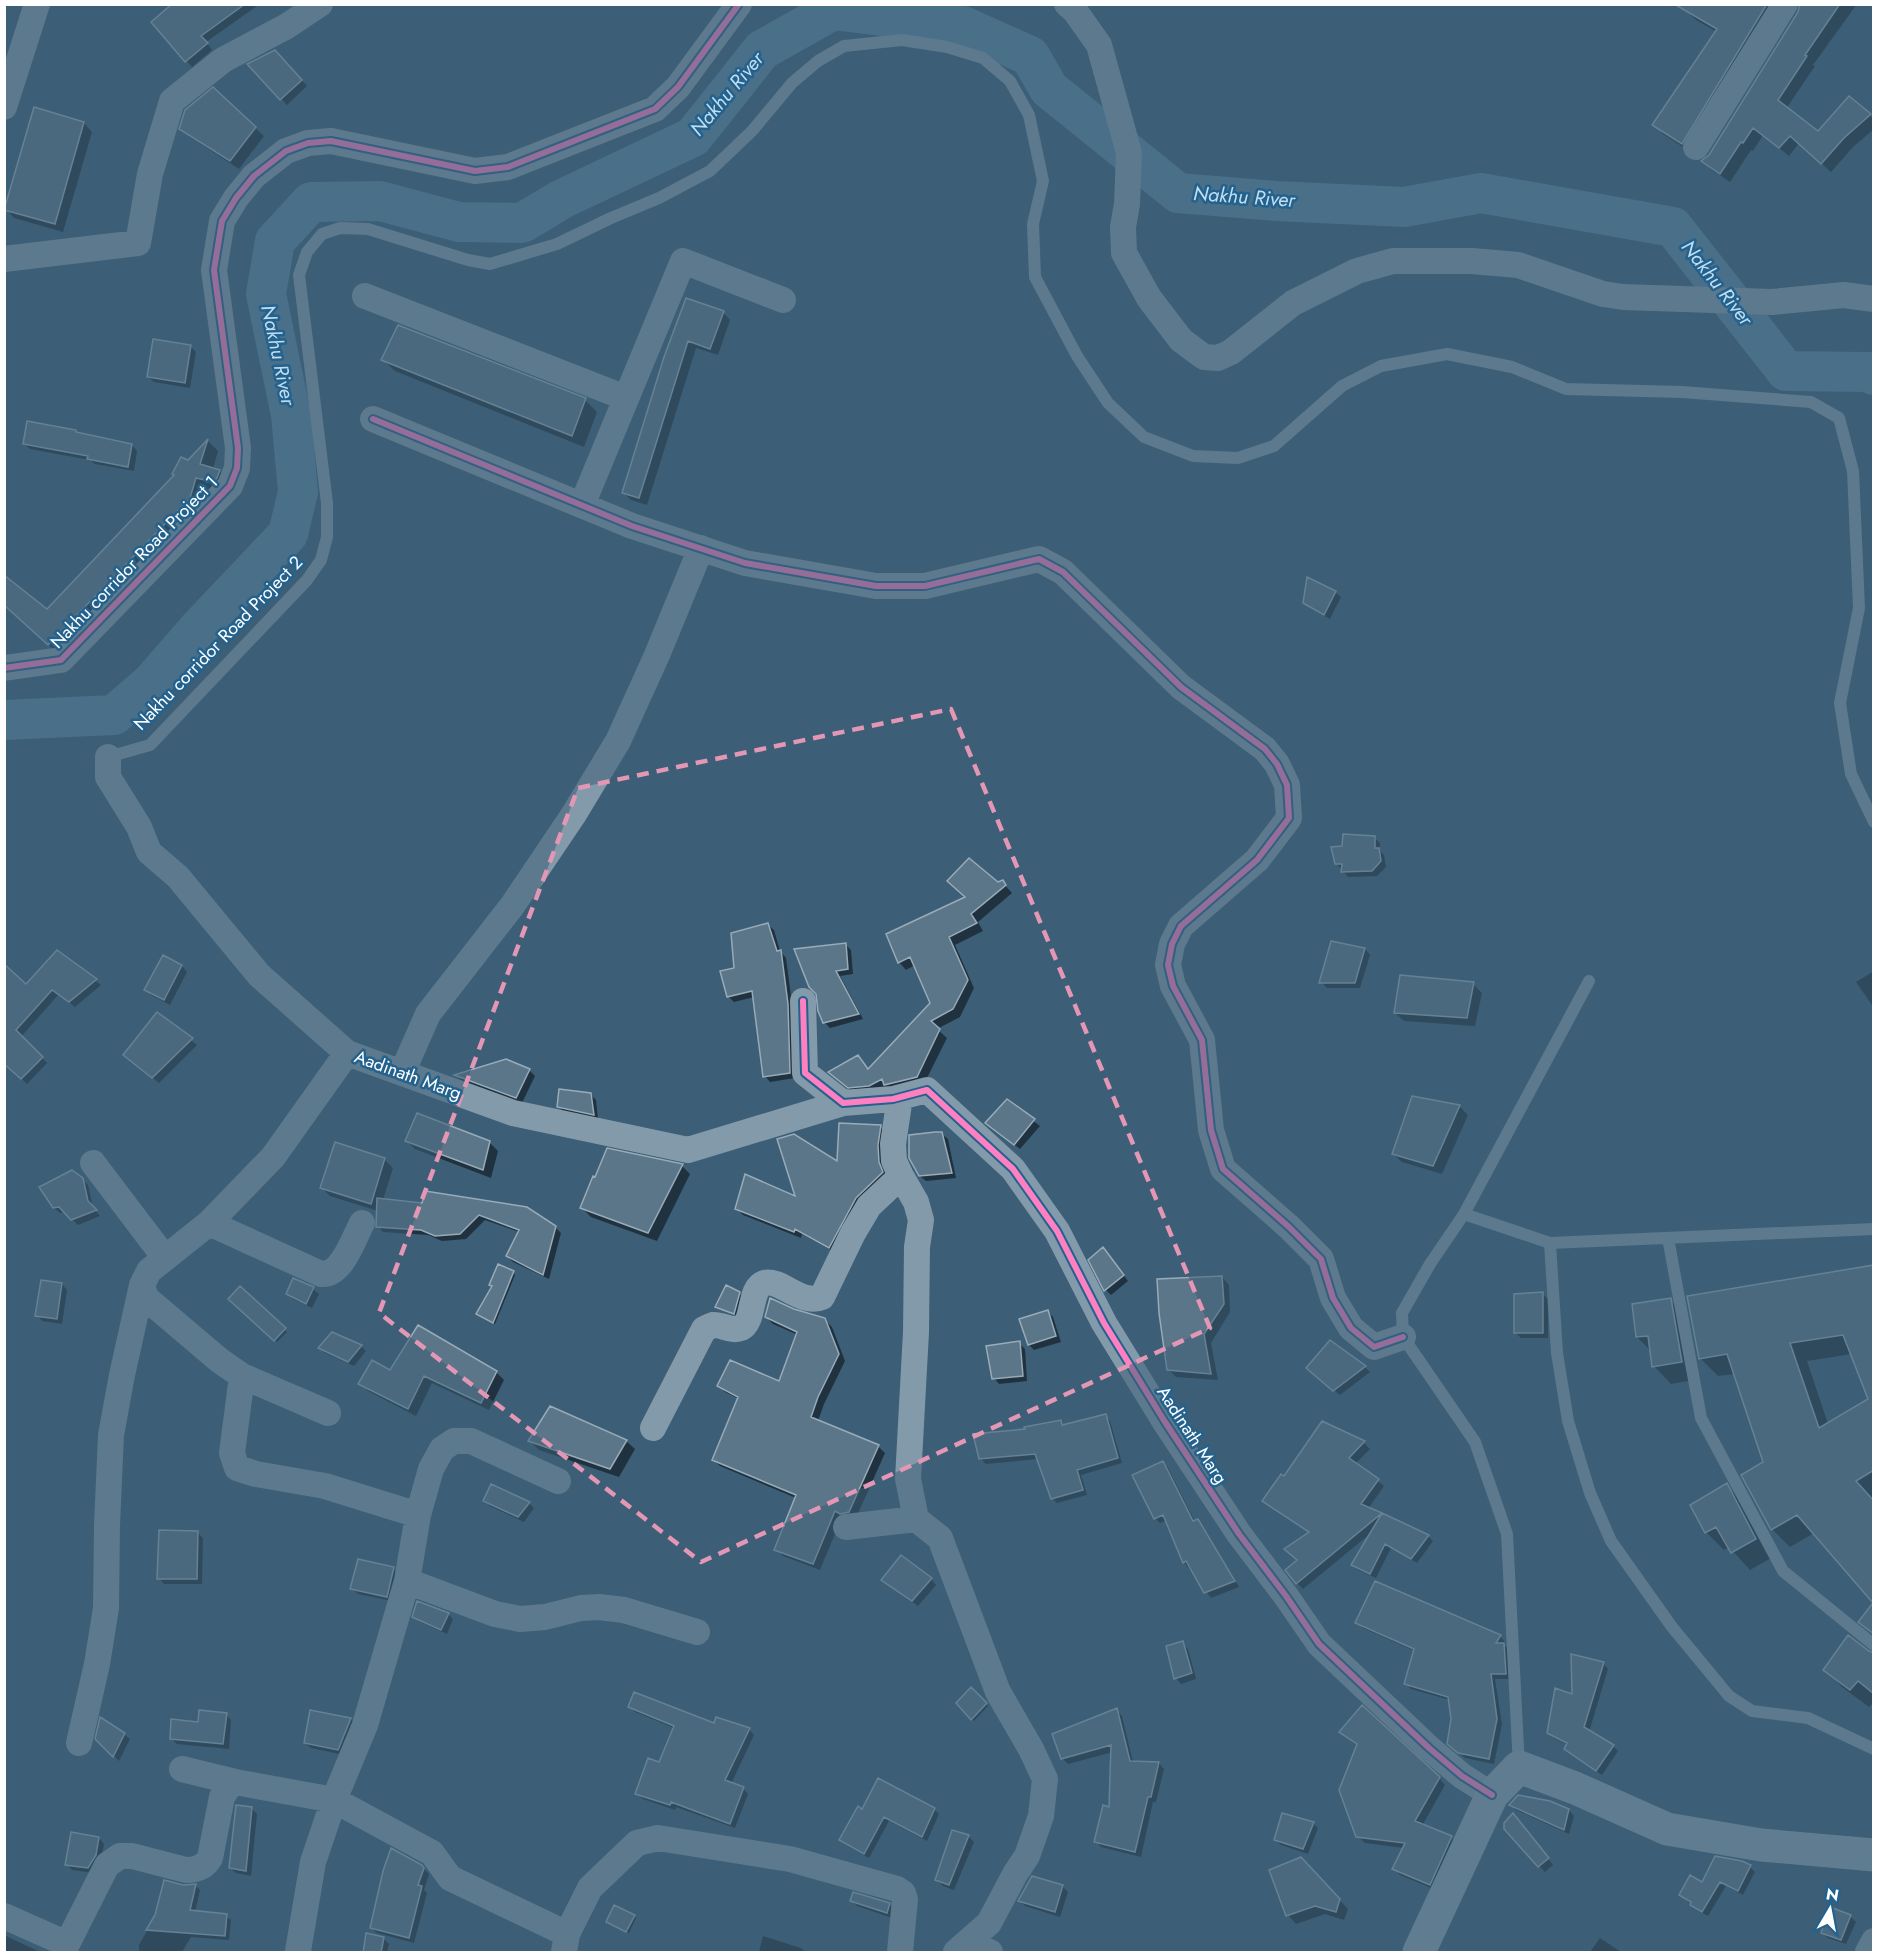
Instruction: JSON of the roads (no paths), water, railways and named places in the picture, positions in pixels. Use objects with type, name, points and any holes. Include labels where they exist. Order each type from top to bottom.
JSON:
[{"type":"street","points":[[4,106],[37,4]]},
{"type":"street","points":[[4,259],[138,243],[150,174],[172,101],[223,60],[287,26],[320,4]]},
{"type":"street","name":"Nakhu corridor Road Project 1","points":[[4,668],[61,660],[230,486],[237,468],[238,448],[214,270],[222,221],[236,198],[254,176],[286,151],[308,143],[331,141],[475,171],[508,167],[655,109],[678,87],[739,4]]},
{"type":"street","points":[[1067,4],[1075,11],[1099,45],[1129,153],[1127,204],[1123,227],[1124,253],[1149,298],[1181,340],[1204,357],[1218,358],[1231,352],[1293,303],[1357,271],[1393,261],[1472,261],[1518,265],[1603,294],[1623,297],[1772,302],[1844,295],[1874,299]]},
{"type":"street","points":[[1696,147],[1785,4]]},
{"type":"street","points":[[582,505],[683,261],[783,300]]},
{"type":"street","points":[[365,296],[626,398]]},
{"type":"street","points":[[373,419],[632,526],[745,563],[876,586],[925,586],[1039,559],[1063,572],[1181,687],[1265,749],[1287,785],[1289,818],[1257,860],[1181,927],[1172,944],[1168,965],[1173,986],[1202,1040],[1211,1130],[1223,1170],[1289,1227],[1321,1259],[1333,1298],[1351,1328],[1374,1347],[1403,1337]]},
{"type":"street","points":[[402,1073],[428,1014],[512,906],[574,814],[618,741],[657,655],[701,548]]},
{"type":"street","name":"Aadinath Marg","points":[[108,757],[108,777],[139,827],[149,852],[177,877],[259,975],[347,1053],[513,1113],[688,1150],[843,1103],[897,1098],[927,1090],[1013,1169],[1057,1231],[1104,1323],[1164,1422],[1239,1534],[1319,1644],[1429,1748],[1462,1776],[1492,1796]]},
{"type":"street","points":[[803,1001],[805,1073],[843,1103]]},
{"type":"street","points":[[79,1743],[97,1664],[106,1608],[111,1435],[142,1285],[149,1271],[209,1222],[273,1157],[347,1053]]},
{"type":"street","points":[[897,1098],[893,1144],[894,1161],[916,1202],[921,1220],[917,1247],[916,1332],[908,1479],[916,1519],[940,1538],[998,1692],[1031,1749],[1044,1779],[1041,1816],[1027,1856],[989,1923],[962,1948]]},
{"type":"street","points":[[93,1163],[165,1258]]},
{"type":"street","points":[[653,1428],[704,1329],[713,1325],[740,1328],[746,1323],[758,1287],[765,1283],[772,1283],[806,1298],[816,1300],[822,1297],[853,1233],[869,1206],[901,1176]]},
{"type":"street","points":[[209,1222],[327,1275],[334,1272],[340,1264],[362,1223]]},
{"type":"street","points":[[142,1285],[146,1298],[219,1360],[242,1376],[328,1413]]},
{"type":"street","points":[[242,1376],[232,1453],[237,1468],[256,1474],[325,1486],[418,1515]]},
{"type":"street","points":[[298,1951],[314,1862],[334,1800],[365,1725],[407,1581],[418,1515],[431,1469],[442,1449],[454,1441],[471,1441],[558,1481]]},
{"type":"street","points":[[846,1527],[916,1519]]},
{"type":"street","points":[[407,1581],[495,1614],[519,1619],[545,1617],[581,1608],[599,1607],[624,1610],[697,1632]]},
{"type":"street","points":[[1419,1953],[1492,1796],[1519,1767],[1575,1788],[1667,1829],[1761,1845],[1874,1855]]},
{"type":"street","points":[[182,1769],[235,1782],[334,1800],[432,1853],[450,1878],[566,1943],[590,1888],[637,1843],[658,1838],[790,1859],[897,1889],[903,1893],[905,1899],[900,1953]]},
{"type":"street","points":[[4,1916],[65,1948],[107,1865],[120,1856],[132,1856],[186,1870],[206,1865],[210,1858],[222,1797],[235,1782]]},
{"type":"street","points":[[1868,1953],[1874,1941]]},
{"type":"street","points":[[962,1948],[990,1953]]},
{"type":"lane","name":"Nakhu corridor Road Project 2","points":[[108,757],[150,745],[307,580],[321,560],[327,537],[327,503],[299,275],[307,252],[322,234],[340,228],[368,229],[468,260],[490,264],[557,244],[659,198],[710,171],[752,131],[792,83],[818,61],[844,46],[902,40],[947,47],[983,58],[1010,81],[1029,115],[1043,181],[1033,224],[1035,277],[1077,356],[1108,403],[1144,437],[1193,456],[1238,458],[1274,446],[1342,386],[1381,366],[1447,354],[1512,367],[1566,389],[1682,392],[1811,402],[1839,418],[1852,471],[1859,609],[1840,702],[1851,774],[1874,822]]},
{"type":"lane","points":[[1519,1767],[1508,1534],[1475,1442],[1403,1337],[1402,1313],[1430,1264],[1464,1214],[1589,981]]},
{"type":"lane","points":[[1464,1214],[1550,1243],[1874,1229]]},
{"type":"lane","points":[[1668,1238],[1701,1418],[1784,1571],[1874,1645]]},
{"type":"lane","points":[[1550,1243],[1557,1353],[1568,1421],[1590,1493],[1611,1541],[1672,1627],[1729,1696],[1752,1711],[1808,1718],[1874,1749]]},
{"type":"waterway","name":"Nakhu River","points":[[4,720],[114,715],[152,682],[198,629],[288,534],[298,492],[291,415],[266,294],[275,241],[311,202],[380,201],[459,222],[522,223],[562,199],[693,137],[762,50],[833,10],[963,26],[1030,56],[1049,89],[1178,193],[1276,201],[1404,207],[1481,193],[1673,227],[1786,371],[1869,372],[1874,375]]}]
